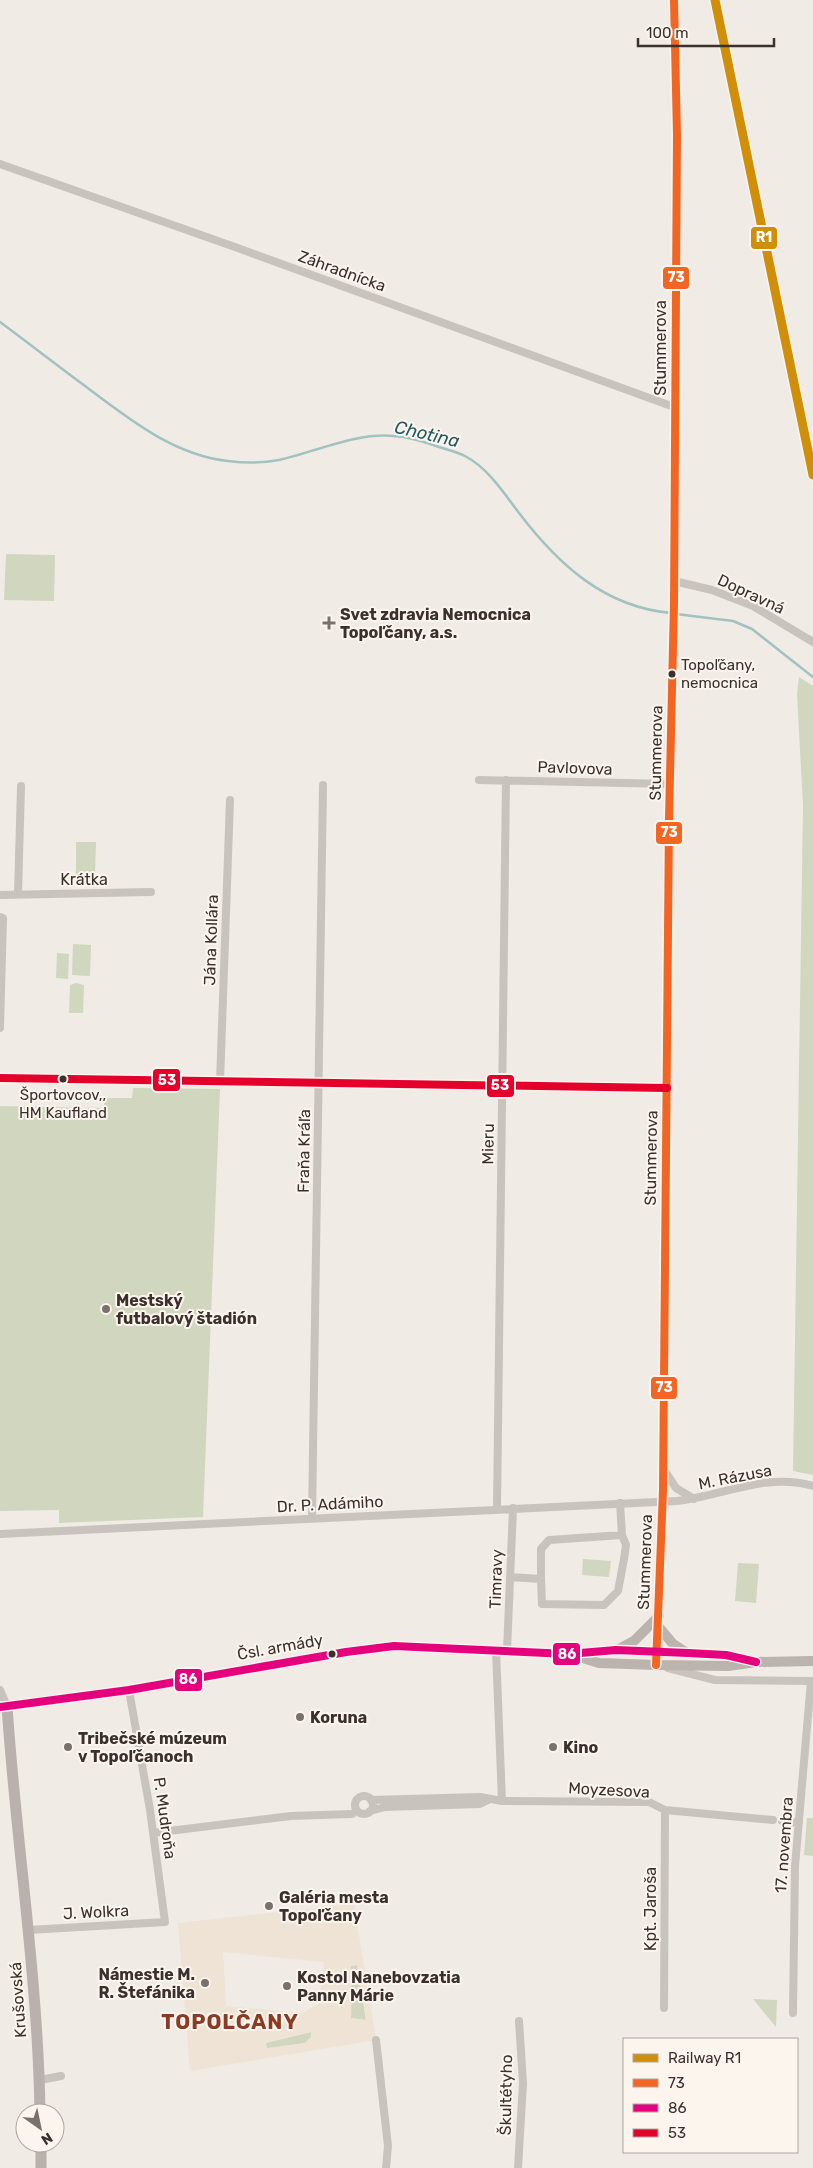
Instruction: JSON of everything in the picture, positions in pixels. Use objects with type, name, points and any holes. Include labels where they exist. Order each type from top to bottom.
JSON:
[{"type":"main road","points":[[616,1650],[634,1641],[658,1621]]},
{"type":"main road","points":[[656,1665],[658,1621]]},
{"type":"main road","points":[[658,1621],[673,1644],[688,1653]]},
{"type":"main road","name":"Čsl. armády","points":[[4,1707],[129,1690],[380,1647],[410,1646],[568,1654],[616,1650],[726,1655],[756,1662]]},
{"type":"main road","name":"Čsl. armády","points":[[568,1654],[599,1663],[728,1666],[756,1662]]},
{"type":"main road","points":[[756,1662],[813,1661]]},
{"type":"main road","name":"Krušovská","points":[[4,1707],[35,1994],[40,2103]]},
{"type":"main road","points":[[41,2153],[41,2168]]},
{"type":"street","name":"Stummerova","points":[[658,1621],[663,1468],[670,784],[674,603],[677,134],[674,0]]},
{"type":"street","name":"Záhradnícka","points":[[0,164],[239,248],[674,407]]},
{"type":"street","name":"Dopravná","points":[[674,581],[712,590],[753,606],[813,642]]},
{"type":"street","name":"Pavlovova","points":[[479,780],[670,784]]},
{"type":"street","name":"Mieru","points":[[497,1509],[506,780]]},
{"type":"street","name":"Fraňa Kráľa","points":[[312,1518],[323,785]]},
{"type":"street","points":[[18,894],[22,786]]},
{"type":"street","name":"Jána Kollára","points":[[220,1082],[230,800]]},
{"type":"street","name":"Krátka","points":[[0,895],[151,892]]},
{"type":"street","points":[[0,917],[3,918],[0,1028]]},
{"type":"street","points":[[0,1078],[667,1088]]},
{"type":"street","points":[[663,1468],[676,1488],[694,1499]]},
{"type":"street","name":"M. Rázusa","points":[[662,1501],[694,1499],[769,1482],[792,1482],[813,1486]]},
{"type":"street","name":"Dr. P. Adámiho","points":[[0,1534],[662,1501]]},
{"type":"street","points":[[620,1503],[622,1535],[626,1544],[618,1591],[604,1605],[542,1604],[541,1549],[549,1540],[622,1535]]},
{"type":"street","name":"Timravy","points":[[502,1801],[502,1651],[510,1578],[513,1508]]},
{"type":"street","points":[[510,1578],[541,1579]]},
{"type":"street","points":[[656,1665],[715,1680],[812,1681]]},
{"type":"street","name":"17. novembra","points":[[792,2012],[795,1866],[812,1681]]},
{"type":"street","points":[[0,1690],[4,1707]]},
{"type":"street","name":"P. Mudroňa","points":[[129,1690],[144,1767],[165,1922]]},
{"type":"street","points":[[366,1796],[371,1800],[480,1798],[488,1800],[480,1804],[385,1807],[364,1814],[355,1807],[356,1801],[360,1797],[366,1796]]},
{"type":"street","points":[[370,1811],[372,1806],[371,1800]]},
{"type":"street","name":"Moyzesova","points":[[488,1800],[649,1802],[664,1810],[773,1820]]},
{"type":"street","name":"Kpt. Jaroša","points":[[664,1810],[664,2008]]},
{"type":"street","points":[[153,1834],[291,1816],[352,1814]]},
{"type":"street","points":[[782,1820],[799,1823]]},
{"type":"street","name":"J. Wolkra","points":[[29,1930],[165,1922]]},
{"type":"street","name":"Škultétyho","points":[[518,2168],[523,2083],[519,2021]]},
{"type":"street","points":[[376,2040],[388,2146],[386,2168]]},
{"type":"street","points":[[40,2080],[61,2076]]},
{"type":"green space","points":[[6,554],[55,555],[54,601],[4,600]]},
{"type":"green space","points":[[799,677],[813,686],[813,1475],[793,1471],[803,805],[797,694]]},
{"type":"green space","points":[[76,842],[96,842],[95,877],[76,877]]},
{"type":"green space","points":[[73,944],[91,945],[90,976],[72,975]]},
{"type":"green space","points":[[57,953],[69,954],[68,979],[56,978]]},
{"type":"green space","points":[[76,983],[84,985],[83,1013],[69,1013],[70,985]]},
{"type":"green space","name":"Mestský futbalový štadión","points":[[133,1088],[220,1089],[203,1517],[59,1523],[59,1510],[0,1511],[0,1106],[104,1108],[104,1098],[132,1098]]},
{"type":"green space","points":[[583,1559],[611,1561],[609,1577],[582,1575]]},
{"type":"green space","points":[[738,1563],[759,1564],[756,1603],[735,1601]]},
{"type":"green space","points":[[807,1818],[813,1818],[813,1856],[804,1855]]},
{"type":"green space","points":[[357,1965],[366,2020],[350,2018],[350,1969],[351,1966]]},
{"type":"green space","points":[[753,1999],[777,2000],[776,2027]]},
{"type":"green space","points":[[311,2032],[311,2037],[305,2043],[267,2049],[265,2043]]},
{"type":"shaded area","name":"Námestie M. R. Štefánika","points":[[354,1904],[376,2040],[190,2071],[178,1923]],"holes":[[[223,1952],[324,1962],[319,2004],[302,2013],[226,2006]],[[357,1965],[365,2020],[351,2018],[352,1989],[349,1970],[351,1966]],[[311,2032],[311,2037],[305,2043],[267,2048],[266,2043]]]},
{"type":"waterway","name":"Chotina","points":[[0,322],[132,421],[168,442],[207,457],[241,462],[273,461],[351,440],[380,436],[411,439],[462,455],[473,461],[488,474],[534,532],[584,580],[624,602],[647,609],[671,613]]},
{"type":"waterway","name":"Chotina","points":[[676,614],[733,621],[752,629],[813,677]]},
{"type":"rail line","name":"R1","points":[[715,0],[813,475]]},
{"type":"transit line","name":"73","points":[[656,1665],[663,1491],[669,819],[674,603],[677,135],[674,0]]},
{"type":"transit line","name":"53","points":[[0,1078],[667,1088]]},
{"type":"transit line","name":"86","points":[[0,1707],[129,1690],[346,1652],[394,1646],[568,1654],[616,1650],[688,1653],[726,1655],[756,1662]]},
{"type":"place","name":"Svet zdravia Nemocnica Topoľčany, a.s.","points":[[329,623]]},
{"type":"place","name":"Topoľčany, nemocnica","points":[[672,674]]},
{"type":"place","name":"Športovcov,, HM Kaufland","points":[[63,1079]]},
{"type":"place","name":"Mestský futbalový štadión","points":[[106,1309]]},
{"type":"place","name":"Koruna","points":[[300,1717]]},
{"type":"place","name":"Tribečské múzeum v Topoľčanoch","points":[[68,1747]]},
{"type":"place","name":"Kino","points":[[553,1747]]},
{"type":"place","name":"Galéria mesta Topoľčany","points":[[269,1906]]},
{"type":"place","name":"Námestie M. R. Štefánika","points":[[205,1983]]},
{"type":"place","name":"Kostol Nanebovzatia Panny Márie","points":[[287,1986]]},
{"type":"district","name":"TOPOĽČANY","points":[[230,2021]]}]
